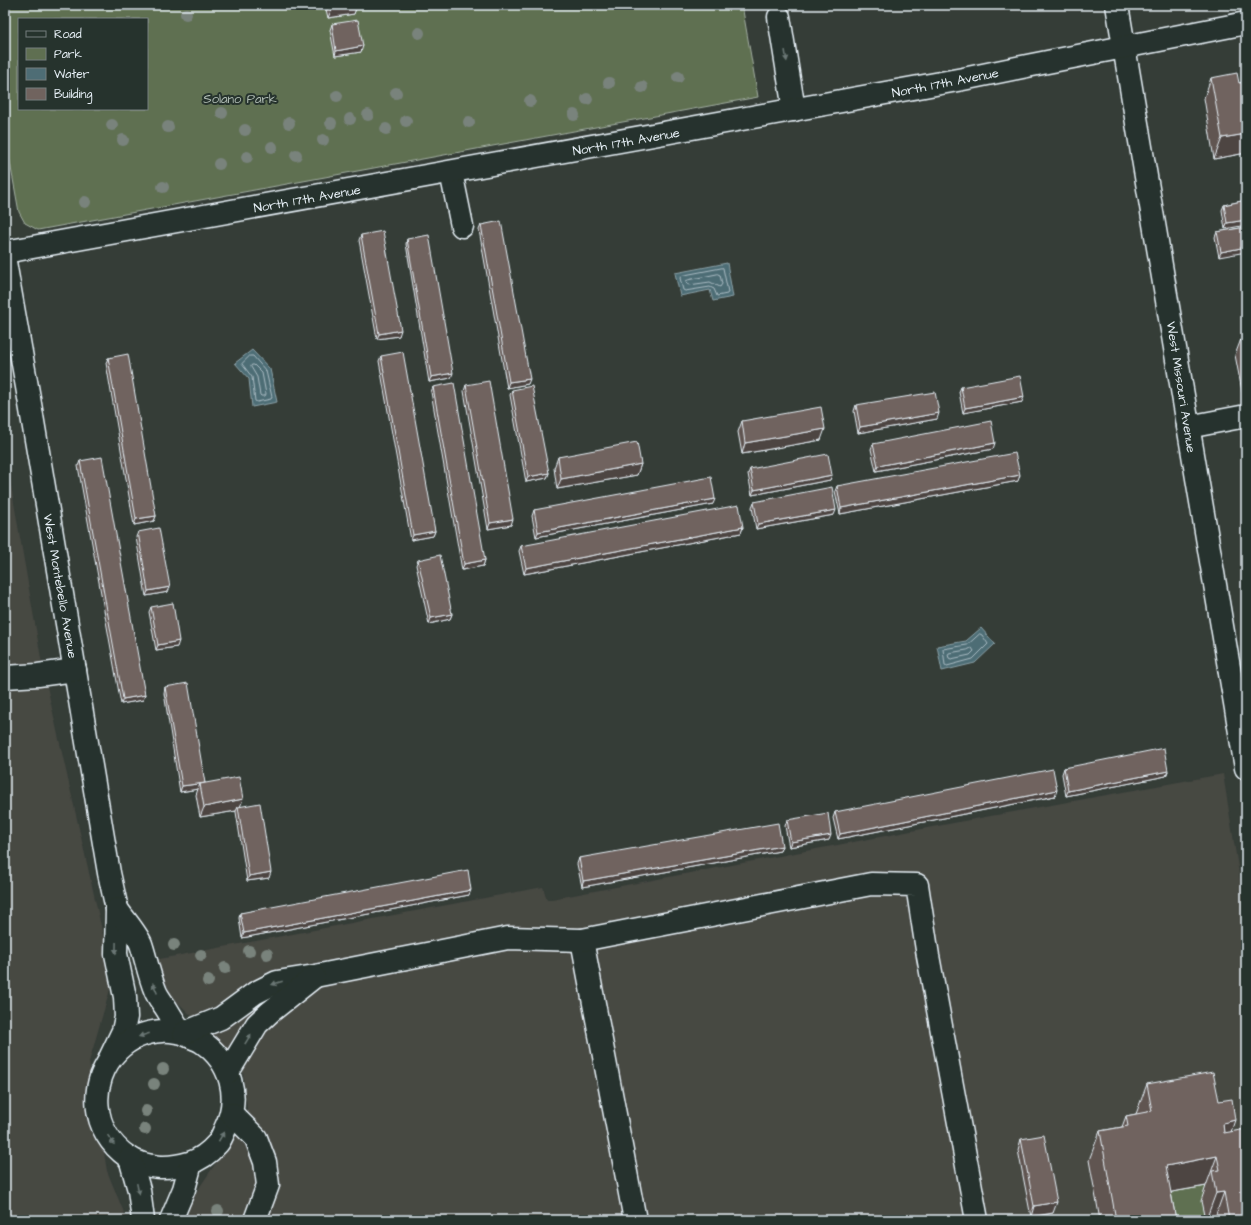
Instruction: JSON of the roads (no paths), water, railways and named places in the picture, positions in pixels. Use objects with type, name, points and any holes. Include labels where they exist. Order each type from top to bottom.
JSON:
[{"type":"street","name":"West Missouri Avenue","points":[[1117,5],[1188,427],[1243,729],[1246,768]]},
{"type":"street","points":[[780,17],[794,110]]},
{"type":"street","name":"North 17th Avenue","points":[[5,252],[964,80],[1032,65],[1125,48],[1246,23]]},
{"type":"street","points":[[451,172],[462,226]]},
{"type":"street","name":"West Montebello Avenue","points":[[5,262],[109,873],[117,909],[116,954],[125,997],[126,1017],[122,1031],[110,1058]]},
{"type":"street","points":[[1188,427],[1246,416]]},
{"type":"street","points":[[5,677],[38,675],[75,670]]},
{"type":"street","points":[[183,1033],[221,1018],[255,993],[277,982],[315,976],[508,938],[582,940],[871,884],[917,885],[928,956],[978,1220]]},
{"type":"street","name":"West Montebello Avenue","points":[[117,909],[140,942],[155,990],[183,1033]]},
{"type":"street","points":[[582,940],[635,1220]]},
{"type":"street","points":[[228,1072],[258,1024],[270,1012],[315,976]]},
{"type":"street","points":[[162,1030],[183,1033],[201,1041],[217,1055],[228,1072],[233,1090],[232,1114],[219,1142],[206,1154],[191,1163],[170,1168],[148,1166],[130,1158],[113,1143],[103,1128],[98,1111],[97,1093],[101,1075],[110,1058],[125,1043],[143,1034],[162,1030]]},
{"type":"street","points":[[232,1114],[256,1138],[265,1162],[268,1184],[255,1220]]},
{"type":"street","points":[[130,1158],[138,1190],[143,1220]]},
{"type":"street","points":[[171,1220],[184,1189],[191,1163]]},
{"type":"water","points":[[727,263],[733,297],[713,301],[710,290],[680,296],[675,273]]},
{"type":"water","points":[[252,350],[270,369],[277,402],[252,407],[249,379],[235,363]]},
{"type":"water","points":[[981,628],[995,644],[975,663],[942,671],[937,646],[966,641]]},
{"type":"park label","name":"Solano Park","points":[[240,98]]}]
